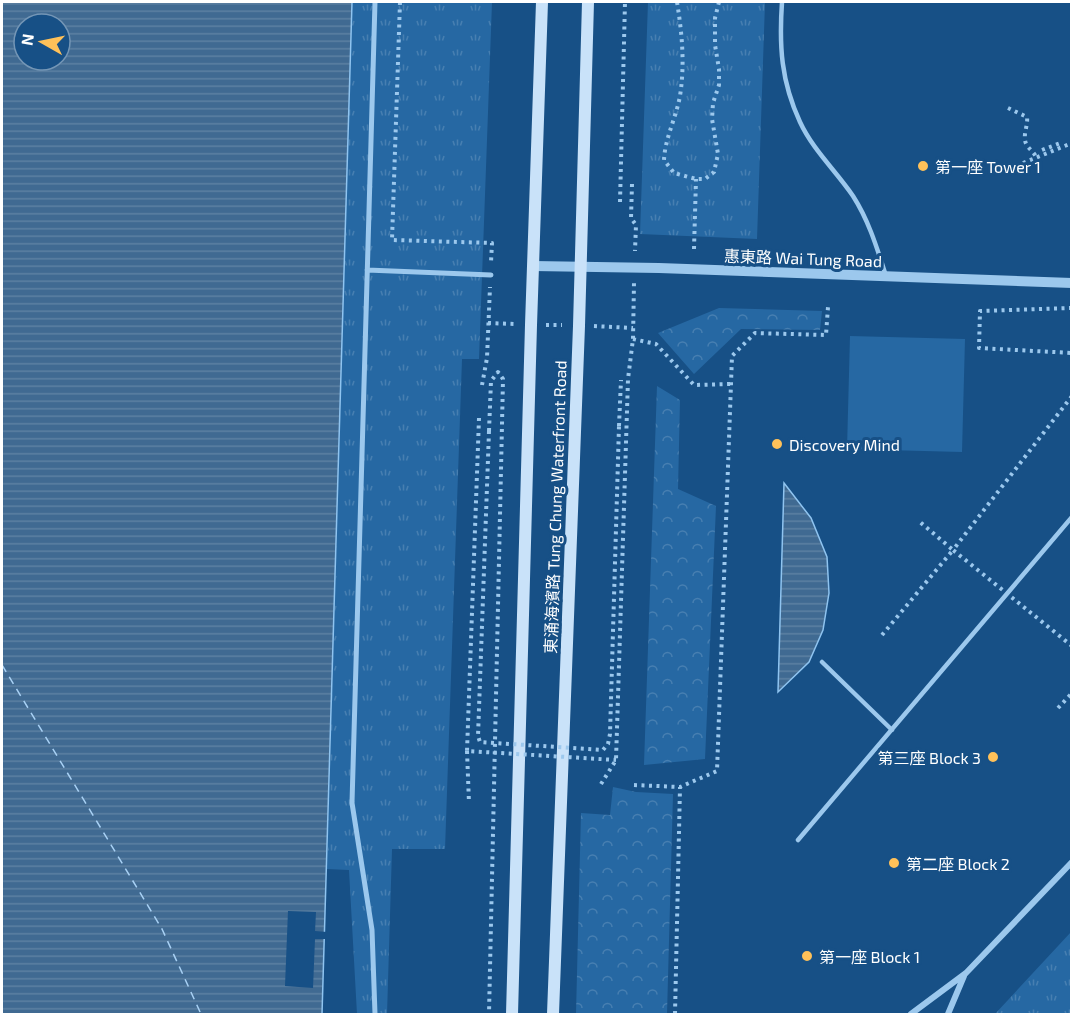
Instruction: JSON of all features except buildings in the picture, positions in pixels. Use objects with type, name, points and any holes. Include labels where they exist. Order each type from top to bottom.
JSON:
[{"type":"main road","name":"東涌海濱路 Tung Chung Waterfront Road","points":[[512,1014],[542,2]]},
{"type":"main road","name":"東涌海濱路 Tung Chung Waterfront Road","points":[[553,1014],[588,2]]},
{"type":"street","points":[[375,2],[352,802],[372,930],[375,1014]]},
{"type":"street","name":"惠東路 Wai Tung Road","points":[[533,266],[659,268],[1071,284]]},
{"type":"street","points":[[367,270],[490,275]]},
{"type":"street","points":[[911,1014],[966,973],[1071,862]]},
{"type":"street","points":[[948,1014],[966,973]]},
{"type":"lane","points":[[782,2],[780,55],[790,98],[800,123],[813,145],[848,189],[865,217],[874,236],[886,276]]},
{"type":"lane","points":[[798,840],[1071,517]]},
{"type":"lane","points":[[822,662],[892,730]]},
{"type":"path","points":[[399,2],[392,240],[492,243],[487,358],[482,385]]},
{"type":"path","points":[[620,202],[625,2]]},
{"type":"path","points":[[677,2],[683,44],[680,95],[665,143],[664,160],[674,174],[696,179],[705,179],[714,172],[718,154],[712,119],[713,103],[719,85],[715,45],[715,18],[719,2]]},
{"type":"path","points":[[1008,108],[1027,117],[1028,123],[1024,138],[1036,158]]},
{"type":"path","points":[[1042,150],[1063,142]]},
{"type":"path","points":[[1023,163],[1071,143]]},
{"type":"path","points":[[694,249],[696,179]]},
{"type":"path","points":[[634,785],[680,787],[717,771],[732,356],[754,333],[826,335],[828,307]]},
{"type":"path","points":[[1071,308],[980,311],[979,348],[1071,353]]},
{"type":"path","points":[[633,339],[656,344],[694,385],[731,384]]},
{"type":"path","points":[[489,1014],[503,380],[498,372],[491,381],[480,742],[603,750],[608,744],[610,734],[621,380]]},
{"type":"path","points":[[601,784],[616,760],[628,379]]},
{"type":"path","points":[[882,635],[953,550],[1071,396]]},
{"type":"path","points":[[469,803],[467,751],[479,418]]},
{"type":"path","points":[[920,522],[1071,646]]},
{"type":"path","points":[[1058,708],[1071,693]]},
{"type":"path","points":[[467,751],[616,760]]},
{"type":"path","points":[[675,1014],[680,787]]},
{"type":"green space","points":[[352,2],[492,2],[479,359],[462,359],[445,849],[392,849],[387,1014],[357,1014],[349,870],[327,869]]},
{"type":"green space","points":[[648,2],[765,2],[757,239],[640,234]]},
{"type":"green space","points":[[719,308],[822,311],[820,330],[741,329],[694,374],[658,333]]},
{"type":"green space","points":[[850,336],[965,339],[962,452],[847,449]]},
{"type":"green space","points":[[657,386],[680,400],[678,489],[716,506],[705,759],[644,765]]},
{"type":"green space","points":[[613,787],[636,792],[673,794],[667,1014],[576,1014],[581,813],[610,815]]},
{"type":"green space","points":[[1071,932],[1071,1014],[995,1014]]},
{"type":"shaded area","points":[[2,2],[352,2],[322,1014],[2,1014]]},
{"type":"shaded area","points":[[784,483],[811,518],[827,557],[829,593],[823,630],[809,662],[778,692]]},
{"type":"pier","points":[[288,911],[316,912],[315,931],[327,932],[327,939],[315,939],[313,988],[285,986]]},
{"type":"ferry route","points":[[2,665],[162,929],[201,1014]]},
{"type":"place","name":"第一座 Tower 1","points":[[923,166]]},
{"type":"place","name":"Discovery Mind","points":[[777,444]]},
{"type":"place","name":"第三座 Block 3","points":[[993,757]]},
{"type":"place","name":"第二座 Block 2","points":[[894,863]]},
{"type":"place","name":"第一座 Block 1","points":[[807,956]]}]
